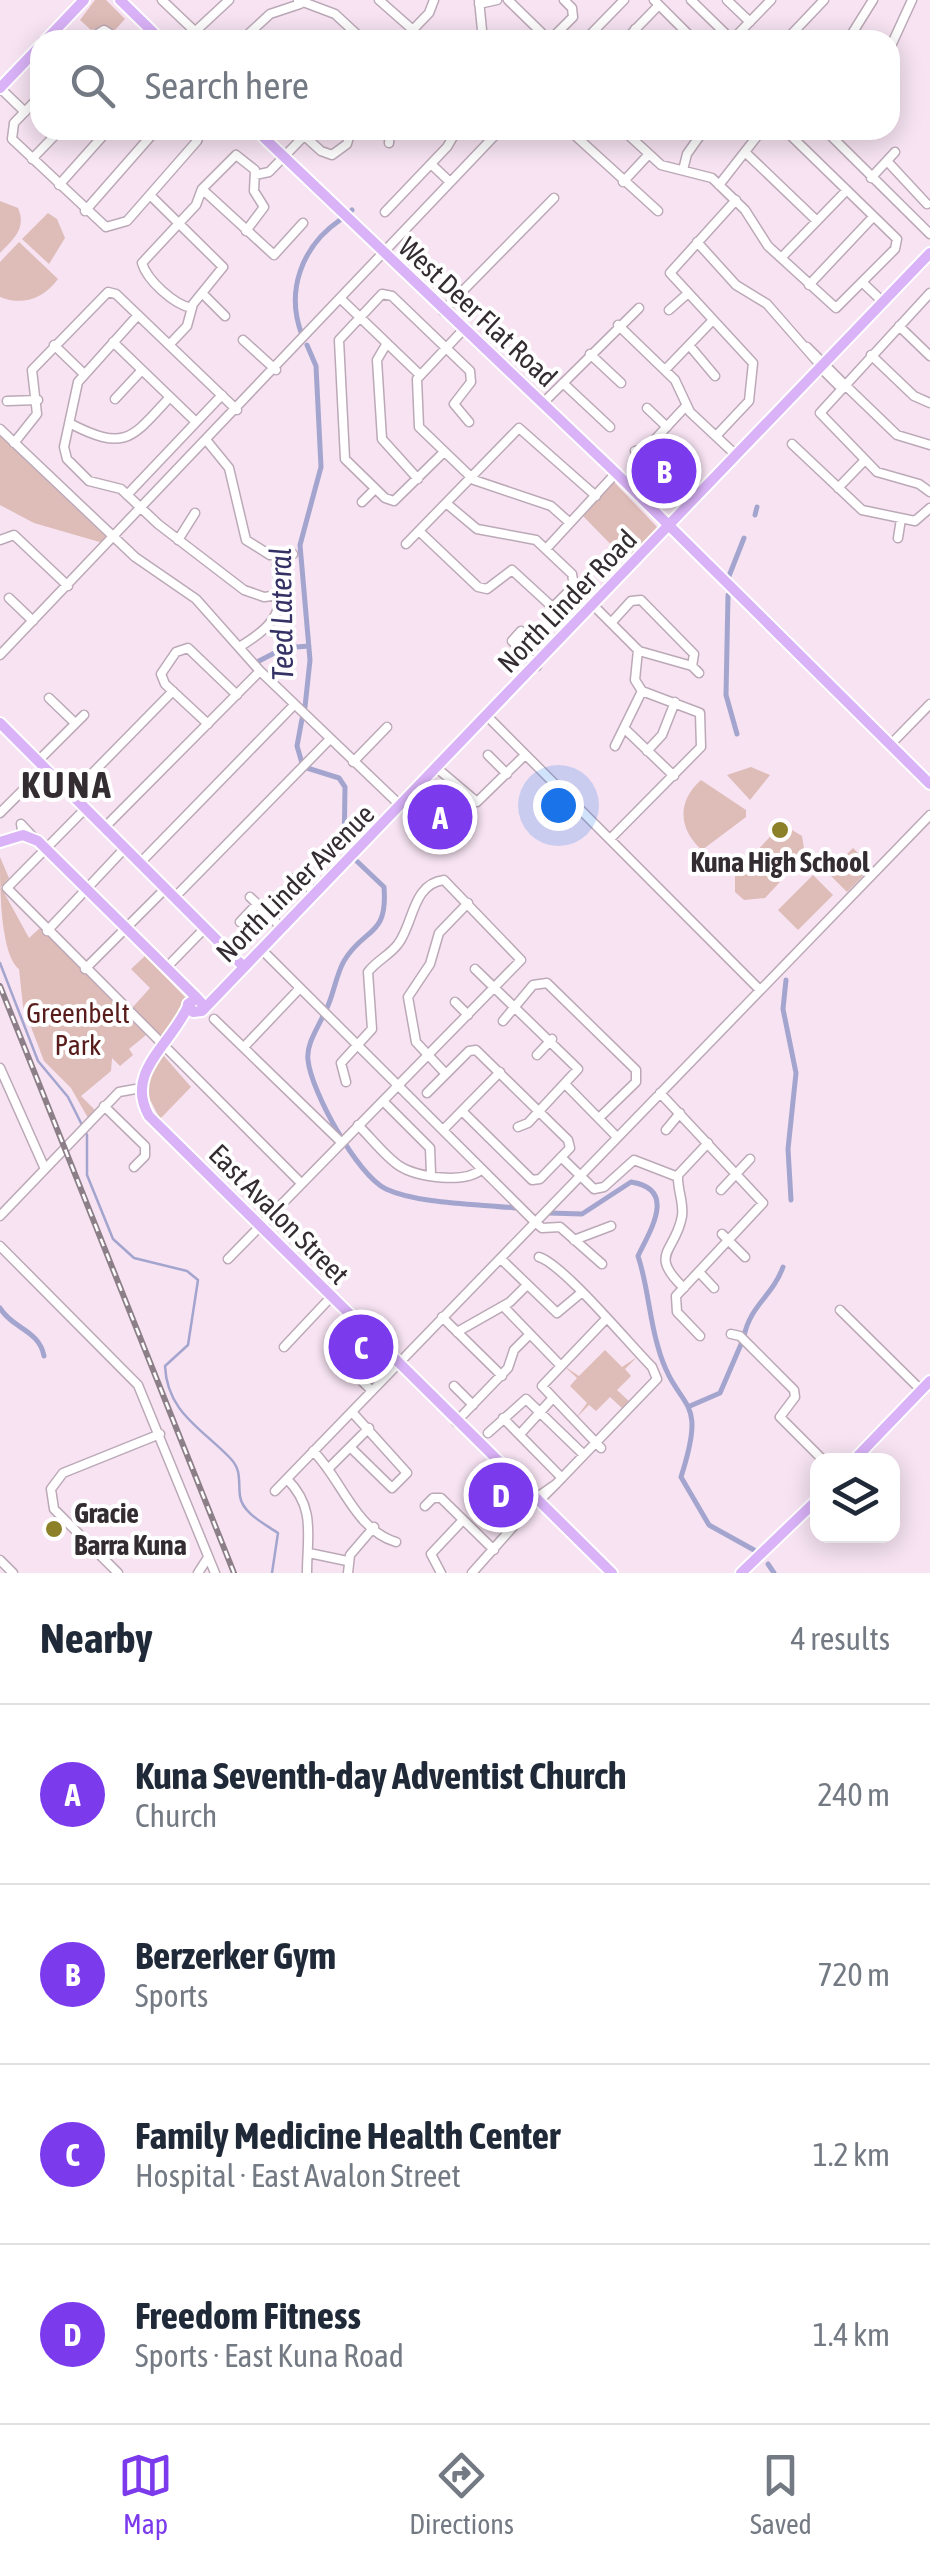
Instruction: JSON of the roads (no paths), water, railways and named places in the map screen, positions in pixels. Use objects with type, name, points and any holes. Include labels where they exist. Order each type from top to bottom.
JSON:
[{"type":"main road","points":[[56,30],[84,0]]},
{"type":"main road","points":[[120,0],[152,30]]},
{"type":"main road","points":[[0,88],[30,56]]},
{"type":"main road","name":"West Deer Flat Road","points":[[266,140],[616,473],[930,784]]},
{"type":"main road","name":"North Linder Road","points":[[402,807],[930,252]]},
{"type":"main road","points":[[0,723],[244,967]]},
{"type":"main road","name":"North Linder Avenue","points":[[141,1088],[146,1068],[197,1005],[244,967],[402,807]]},
{"type":"main road","points":[[0,842],[26,832],[46,848],[182,984],[197,1005]]},
{"type":"main road","name":"East Avalon Street","points":[[141,1088],[149,1116],[612,1573]]},
{"type":"main road","points":[[861,1453],[930,1380]]},
{"type":"main road","points":[[741,1573],[810,1506]]},
{"type":"street","points":[[162,0],[190,30]]},
{"type":"street","points":[[381,0],[413,30],[434,0]]},
{"type":"street","points":[[482,30],[479,2],[496,0]]},
{"type":"street","points":[[508,0],[540,30]]},
{"type":"street","points":[[596,30],[624,0]]},
{"type":"street","points":[[691,0],[722,30]]},
{"type":"street","points":[[727,0],[750,22]]},
{"type":"street","points":[[742,30],[770,0]]},
{"type":"street","points":[[796,30],[824,0]]},
{"type":"street","points":[[854,30],[873,0]]},
{"type":"street","points":[[898,30],[912,0]]},
{"type":"street","points":[[203,30],[222,2]]},
{"type":"street","points":[[253,30],[270,14],[299,2],[329,10],[349,30]]},
{"type":"street","points":[[635,29],[657,2],[684,30]]},
{"type":"street","points":[[556,30],[571,5]]},
{"type":"street","points":[[0,88],[25,112]]},
{"type":"street","points":[[30,107],[11,128],[11,136],[100,224],[112,228],[127,221],[193,140]]},
{"type":"street","points":[[32,160],[51,140]]},
{"type":"street","points":[[58,185],[99,140]]},
{"type":"street","points":[[86,211],[147,140]]},
{"type":"street","points":[[255,175],[269,172],[298,140]]},
{"type":"street","points":[[312,140],[328,155],[341,152],[346,140]]},
{"type":"street","points":[[385,212],[449,140]]},
{"type":"street","points":[[0,655],[143,510],[490,140]]},
{"type":"street","points":[[579,140],[658,210]]},
{"type":"street","points":[[634,140],[661,165],[704,174],[719,185],[736,200],[781,258],[836,308],[897,244],[795,140]]},
{"type":"street","points":[[684,170],[687,154],[697,140]]},
{"type":"street","points":[[719,185],[755,140]]},
{"type":"street","points":[[835,140],[930,234]]},
{"type":"street","points":[[746,152],[817,221]]},
{"type":"street","points":[[871,178],[895,152]]},
{"type":"street","points":[[623,182],[649,154]]},
{"type":"street","points":[[192,308],[179,304],[142,263],[196,204],[202,189],[236,155],[252,167],[254,194],[264,207],[246,231]]},
{"type":"street","points":[[887,161],[927,204]]},
{"type":"street","points":[[431,164],[450,182]]},
{"type":"street","points":[[202,189],[276,255],[303,223]]},
{"type":"street","points":[[781,258],[846,191]]},
{"type":"street","points":[[150,196],[223,267],[192,308],[187,326],[169,344]]},
{"type":"street","points":[[443,311],[554,198]]},
{"type":"street","points":[[716,436],[750,398],[753,362],[670,274],[736,200]]},
{"type":"street","points":[[809,285],[874,217]]},
{"type":"street","points":[[697,242],[736,285],[767,304],[823,366],[897,435],[930,444]]},
{"type":"street","points":[[863,283],[883,302]]},
{"type":"street","points":[[202,293],[225,316]]},
{"type":"street","points":[[930,293],[820,413],[882,476],[919,484],[930,492]]},
{"type":"street","points":[[14,442],[31,425],[38,400],[31,385],[32,370],[104,294],[116,294],[237,410]]},
{"type":"street","points":[[444,452],[398,499],[388,501],[344,454],[339,340],[385,294],[472,376],[454,404],[468,422]]},
{"type":"street","points":[[669,310],[686,294]]},
{"type":"street","points":[[342,300],[420,375]]},
{"type":"street","points":[[543,404],[639,308]]},
{"type":"street","points":[[138,315],[83,373],[76,387],[64,447],[67,460],[89,482],[112,484],[127,495],[244,590],[264,597],[280,595]]},
{"type":"street","points":[[665,370],[713,320]]},
{"type":"street","points":[[618,325],[678,384],[686,406],[737,456]]},
{"type":"street","points":[[899,326],[930,356]]},
{"type":"street","points":[[463,330],[416,384],[420,427],[470,477],[551,506],[570,523]]},
{"type":"street","points":[[243,340],[276,370]]},
{"type":"street","points":[[112,342],[196,422]]},
{"type":"street","points":[[387,344],[377,360],[382,440],[418,479]]},
{"type":"street","points":[[54,345],[83,373]]},
{"type":"street","points":[[689,346],[715,376]]},
{"type":"street","points":[[590,354],[621,383]]},
{"type":"street","points":[[871,355],[914,396],[930,404]]},
{"type":"street","points":[[114,399],[142,370]]},
{"type":"street","points":[[563,382],[610,427]]},
{"type":"street","points":[[127,495],[222,395]]},
{"type":"street","points":[[71,424],[103,439],[123,440],[139,430],[170,397]]},
{"type":"street","points":[[7,401],[38,400]]},
{"type":"street","points":[[634,451],[646,448],[686,406]]},
{"type":"street","points":[[647,408],[667,427]]},
{"type":"street","points":[[406,544],[519,428],[596,496]]},
{"type":"street","points":[[0,429],[115,538],[196,599],[260,671],[402,807]]},
{"type":"street","points":[[207,441],[229,468],[242,535],[258,550],[276,556],[293,554]]},
{"type":"street","points":[[792,444],[866,512],[915,520],[930,508]]},
{"type":"street","points":[[838,488],[865,460]]},
{"type":"street","points":[[546,549],[616,473]]},
{"type":"street","points":[[362,502],[375,489]]},
{"type":"street","points":[[446,502],[478,529],[525,536],[546,549],[575,580],[553,608]]},
{"type":"street","points":[[178,540],[196,513]]},
{"type":"street","points":[[898,538],[901,520]]},
{"type":"street","points":[[419,531],[481,589],[512,570],[574,627]]},
{"type":"street","points":[[0,540],[14,534],[68,586]]},
{"type":"street","points":[[27,566],[36,556]]},
{"type":"street","points":[[241,646],[274,623],[280,595],[276,556]]},
{"type":"street","points":[[10,598],[33,621]]},
{"type":"street","points":[[612,623],[639,600],[694,654],[692,666]]},
{"type":"street","points":[[594,606],[638,650],[692,666],[699,673]]},
{"type":"street","points":[[521,631],[512,642],[537,666]]},
{"type":"street","points":[[208,724],[161,674],[176,652],[188,648],[237,694]]},
{"type":"street","points":[[610,840],[700,748],[702,715],[642,690],[636,680],[638,650]]},
{"type":"street","points":[[105,828],[260,671]]},
{"type":"street","points":[[614,746],[642,690]]},
{"type":"street","points":[[72,794],[173,691]]},
{"type":"street","points":[[49,698],[76,723]]},
{"type":"street","points":[[647,750],[662,735],[674,702]]},
{"type":"street","points":[[140,862],[294,704]]},
{"type":"street","points":[[890,745],[930,704]]},
{"type":"street","points":[[26,832],[4,810],[84,714]]},
{"type":"street","points":[[488,717],[760,990]]},
{"type":"street","points":[[353,762],[387,727]]},
{"type":"street","points":[[625,730],[674,776]]},
{"type":"street","points":[[174,898],[330,740]]},
{"type":"street","points":[[488,755],[508,774]]},
{"type":"street","points":[[438,769],[477,802],[526,755]]},
{"type":"street","points":[[86,808],[7,888],[301,1183]]},
{"type":"street","points":[[275,1491],[930,816]]},
{"type":"street","points":[[47,931],[125,848]]},
{"type":"street","points":[[295,878],[316,893]]},
{"type":"street","points":[[228,1259],[522,958],[441,879],[414,903],[395,948],[368,972],[366,1001],[372,1029],[341,1063],[346,1082]]},
{"type":"street","points":[[86,969],[165,889]]},
{"type":"street","points":[[240,922],[254,901],[282,928]]},
{"type":"street","points":[[446,1074],[414,1036],[409,990],[430,964],[442,930],[468,903]]},
{"type":"street","points":[[166,968],[205,928]]},
{"type":"street","points":[[262,949],[542,1228],[560,1227],[602,1264]]},
{"type":"street","points":[[476,969],[552,1039],[578,1069],[539,1112],[518,1127]]},
{"type":"street","points":[[503,1021],[513,1006],[542,982],[551,986],[638,1076],[600,1118]]},
{"type":"street","points":[[244,1047],[300,988]]},
{"type":"street","points":[[455,1002],[468,1015]]},
{"type":"street","points":[[197,1005],[342,1141]]},
{"type":"street","points":[[537,1054],[552,1039]]},
{"type":"street","points":[[427,1093],[474,1049],[570,1146],[534,1181],[462,1111]]},
{"type":"street","points":[[0,1068],[45,1169]]},
{"type":"street","points":[[443,1130],[500,1072]]},
{"type":"street","points":[[566,1085],[618,1137]]},
{"type":"street","points":[[0,1216],[119,1092],[141,1088]]},
{"type":"street","points":[[660,1093],[737,1172],[771,1216]]},
{"type":"street","points":[[383,1101],[430,1148],[430,1174]]},
{"type":"street","points":[[104,1106],[145,1146],[145,1156],[134,1167]]},
{"type":"street","points":[[666,1130],[680,1113]]},
{"type":"street","points":[[358,1125],[398,1165],[466,1178],[482,1169]]},
{"type":"street","points":[[684,1288],[668,1272],[664,1256],[682,1217],[678,1177],[708,1143]]},
{"type":"street","points":[[561,1157],[598,1190],[634,1160],[678,1177]]},
{"type":"street","points":[[721,1190],[750,1159]]},
{"type":"street","points":[[700,1336],[676,1312],[674,1301],[725,1238],[762,1206]]},
{"type":"street","points":[[574,1240],[611,1226]]},
{"type":"street","points":[[725,1238],[745,1256]]},
{"type":"street","points":[[0,1246],[134,1380],[160,1434],[215,1573]]},
{"type":"street","points":[[472,1573],[584,1455],[642,1404],[657,1378],[652,1367],[550,1261],[539,1257]]},
{"type":"street","points":[[501,1258],[557,1314],[581,1293]]},
{"type":"street","points":[[699,1272],[714,1288]]},
{"type":"street","points":[[457,1332],[502,1306],[526,1284]]},
{"type":"street","points":[[284,1347],[331,1298]]},
{"type":"street","points":[[502,1306],[560,1364]]},
{"type":"street","points":[[840,1310],[920,1390]]},
{"type":"street","points":[[442,1317],[502,1376]]},
{"type":"street","points":[[599,1445],[542,1386],[605,1320]]},
{"type":"street","points":[[456,1422],[502,1376],[516,1347],[530,1334]]},
{"type":"street","points":[[732,1334],[740,1336],[794,1390],[795,1396],[780,1417],[816,1453]]},
{"type":"street","points":[[333,1352],[372,1391]]},
{"type":"street","points":[[454,1386],[473,1405]]},
{"type":"street","points":[[488,1433],[525,1398],[584,1455]]},
{"type":"street","points":[[522,1433],[552,1399]]},
{"type":"street","points":[[350,1446],[392,1488],[407,1473],[352,1412]]},
{"type":"street","points":[[503,1418],[522,1433],[559,1481]]},
{"type":"street","points":[[330,1467],[369,1428]]},
{"type":"street","points":[[118,1573],[58,1514],[50,1497],[52,1485],[63,1473],[160,1434]]},
{"type":"street","points":[[314,1452],[330,1467],[342,1495],[374,1528],[396,1542]]},
{"type":"street","points":[[287,1479],[307,1512],[307,1573]]},
{"type":"street","points":[[425,1506],[437,1496],[494,1550]]},
{"type":"street","points":[[441,1573],[431,1558],[463,1520]]},
{"type":"street","points":[[348,1573],[348,1561],[374,1528]]},
{"type":"street","points":[[308,1554],[348,1561]]},
{"type":"street","points":[[198,1573],[207,1559]]},
{"type":"street","points":[[0,1560],[13,1573]]},
{"type":"waterway","name":"Teed Lateral","points":[[302,335],[295,302],[300,271],[316,243],[340,220]]},
{"type":"waterway","name":"Teed Lateral","points":[[305,707],[310,660],[300,545],[321,467],[316,366],[307,345]]},
{"type":"waterway","points":[[755,515],[757,507]]},
{"type":"waterway","points":[[729,576],[744,538]]},
{"type":"waterway","points":[[728,595],[726,695],[737,734]]},
{"type":"waterway","points":[[259,661],[284,648],[309,646]]},
{"type":"waterway","name":"Teed Lateral","points":[[302,719],[297,746],[302,763]]},
{"type":"waterway","name":"Teed Lateral","points":[[307,768],[339,778],[345,787],[344,849],[384,887],[378,924],[344,961],[327,1008]]},
{"type":"waterway","points":[[0,963],[38,1061],[68,1097],[87,1135],[87,1175],[113,1239],[134,1258],[187,1271],[198,1280],[188,1345],[165,1366],[167,1382],[188,1419],[234,1463],[245,1508],[278,1533],[272,1573]]},
{"type":"waterway","points":[[786,980],[783,1009],[796,1073],[788,1149],[791,1200]]},
{"type":"waterway","name":"Teed Lateral","points":[[323,1016],[309,1049],[311,1074],[337,1131],[374,1181],[415,1198],[515,1208]]},
{"type":"waterway","name":"Teed Lateral","points":[[549,1213],[582,1214],[631,1182],[653,1193],[657,1212],[638,1256],[658,1347],[691,1416],[689,1449],[681,1477],[709,1525],[754,1550]]},
{"type":"waterway","points":[[744,1336],[783,1267]]},
{"type":"waterway","points":[[0,1308],[37,1340],[44,1356]]},
{"type":"waterway","points":[[690,1406],[720,1393],[742,1342]]},
{"type":"waterway","name":"Teed Lateral","points":[[768,1564],[774,1573]]},
{"type":"railway","points":[[0,986],[234,1573]]},
{"type":"place","name":"Berzerker Gym","points":[[664,471]]},
{"type":"place","name":"Kuna Seventh-day Adventist Church","points":[[440,817]]},
{"type":"place","name":"Kuna High School","points":[[780,830]]},
{"type":"place","name":"Family Medicine Health Center","points":[[361,1347]]},
{"type":"place","name":"Freedom Fitness","points":[[501,1495]]},
{"type":"place","name":"Gracie Barra Kuna","points":[[54,1529]]},
{"type":"district","name":"KUNA","points":[[67,785]]},
{"type":"park label","name":"Greenbelt Park","points":[[78,1029]]}]
